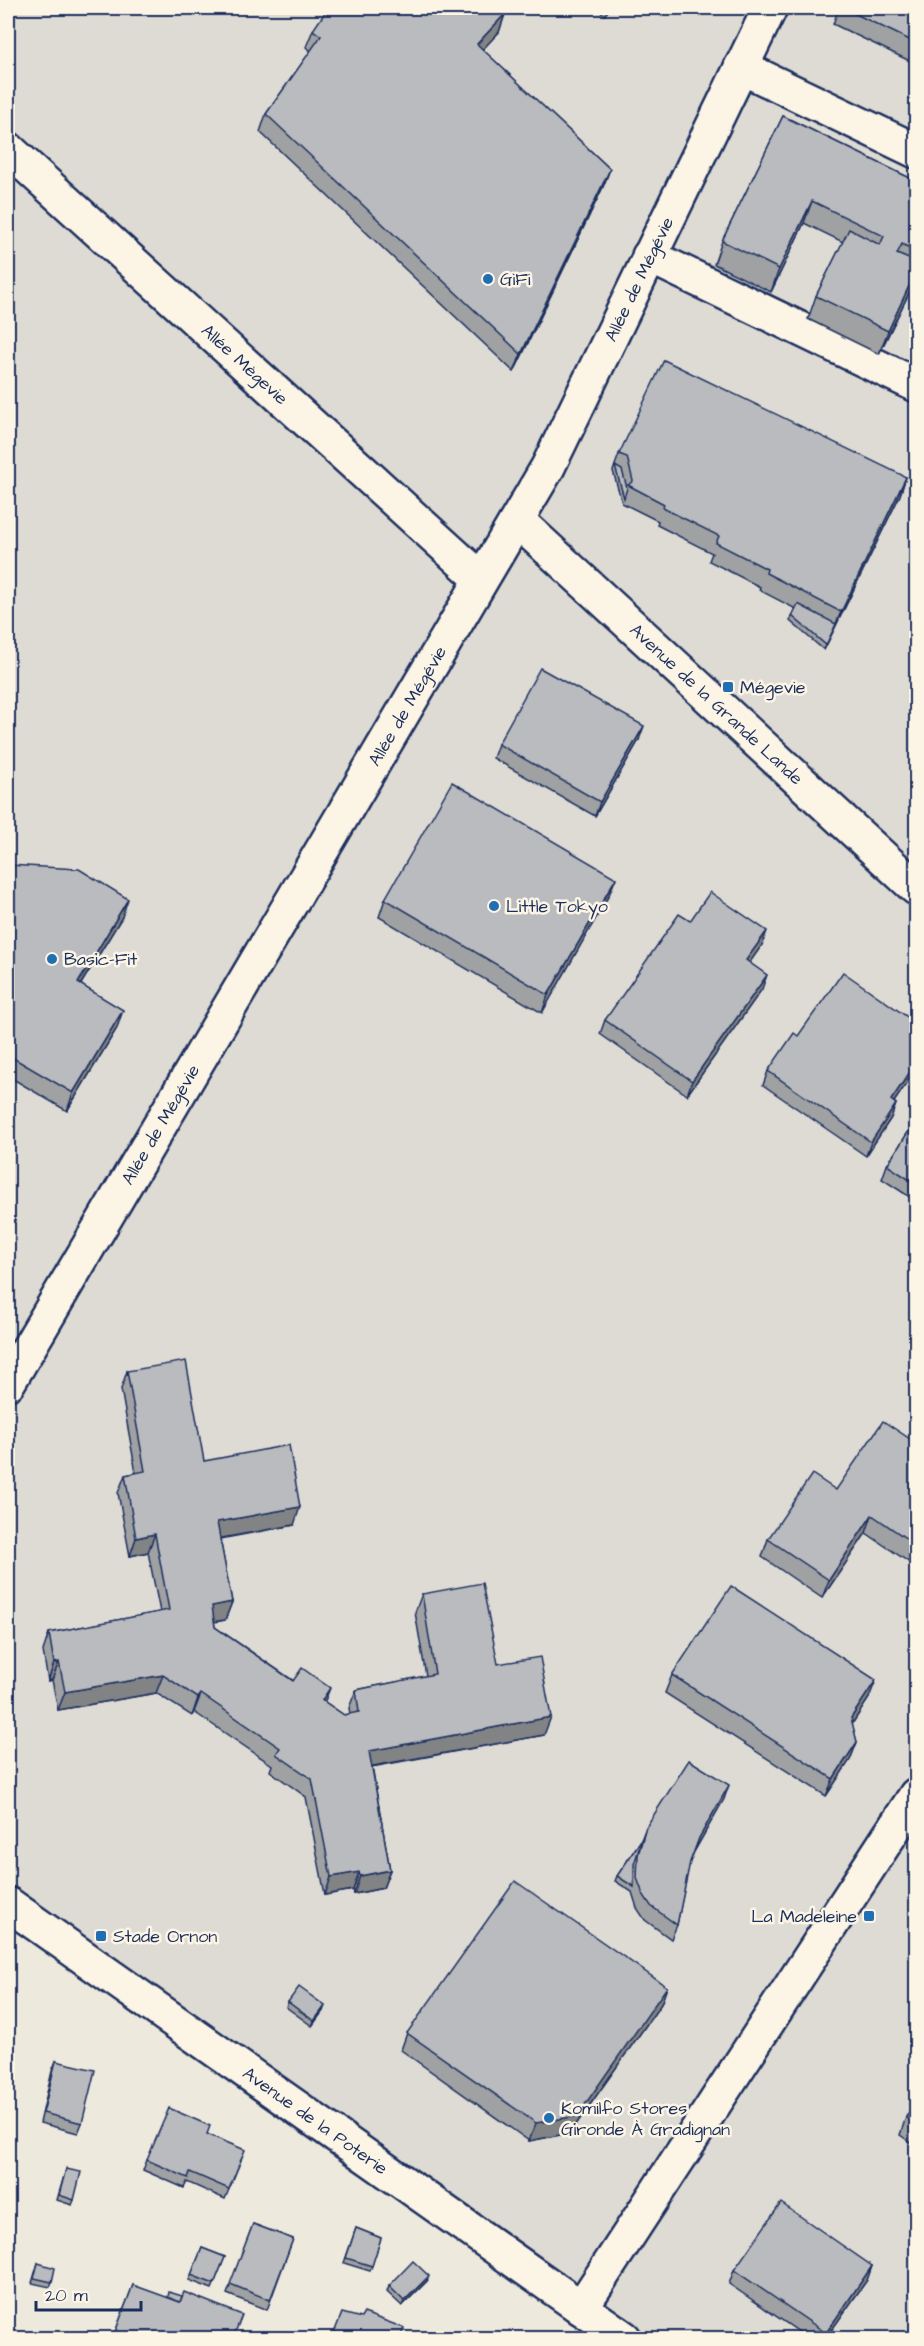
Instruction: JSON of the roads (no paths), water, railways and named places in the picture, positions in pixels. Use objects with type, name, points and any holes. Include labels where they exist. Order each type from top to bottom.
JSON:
[{"type":"street","name":"Allée de Mégévie","points":[[8,1383],[548,467],[770,8]]},
{"type":"street","points":[[741,67],[916,151]]},
{"type":"street","name":"Allée Mègevie","points":[[8,149],[481,579]]},
{"type":"street","points":[[650,256],[916,384]]},
{"type":"street","name":"Avenue de la Grande Lande","points":[[518,521],[916,888]]},
{"type":"street","points":[[581,2308],[916,1795]]},
{"type":"street","name":"Avenue de la Poterie","points":[[8,1905],[624,2338]]},
{"type":"place","name":"GiFi","points":[[488,279]]},
{"type":"place","name":"Mégevie","points":[[728,687]]},
{"type":"place","name":"Little Tokyo","points":[[494,906]]},
{"type":"place","name":"Basic-Fit","points":[[52,959]]},
{"type":"place","name":"La Madeleine","points":[[869,1916]]},
{"type":"place","name":"Stade Ornon","points":[[101,1936]]},
{"type":"place","name":"Komilfo Stores Gironde À Gradignan","points":[[549,2118]]}]
